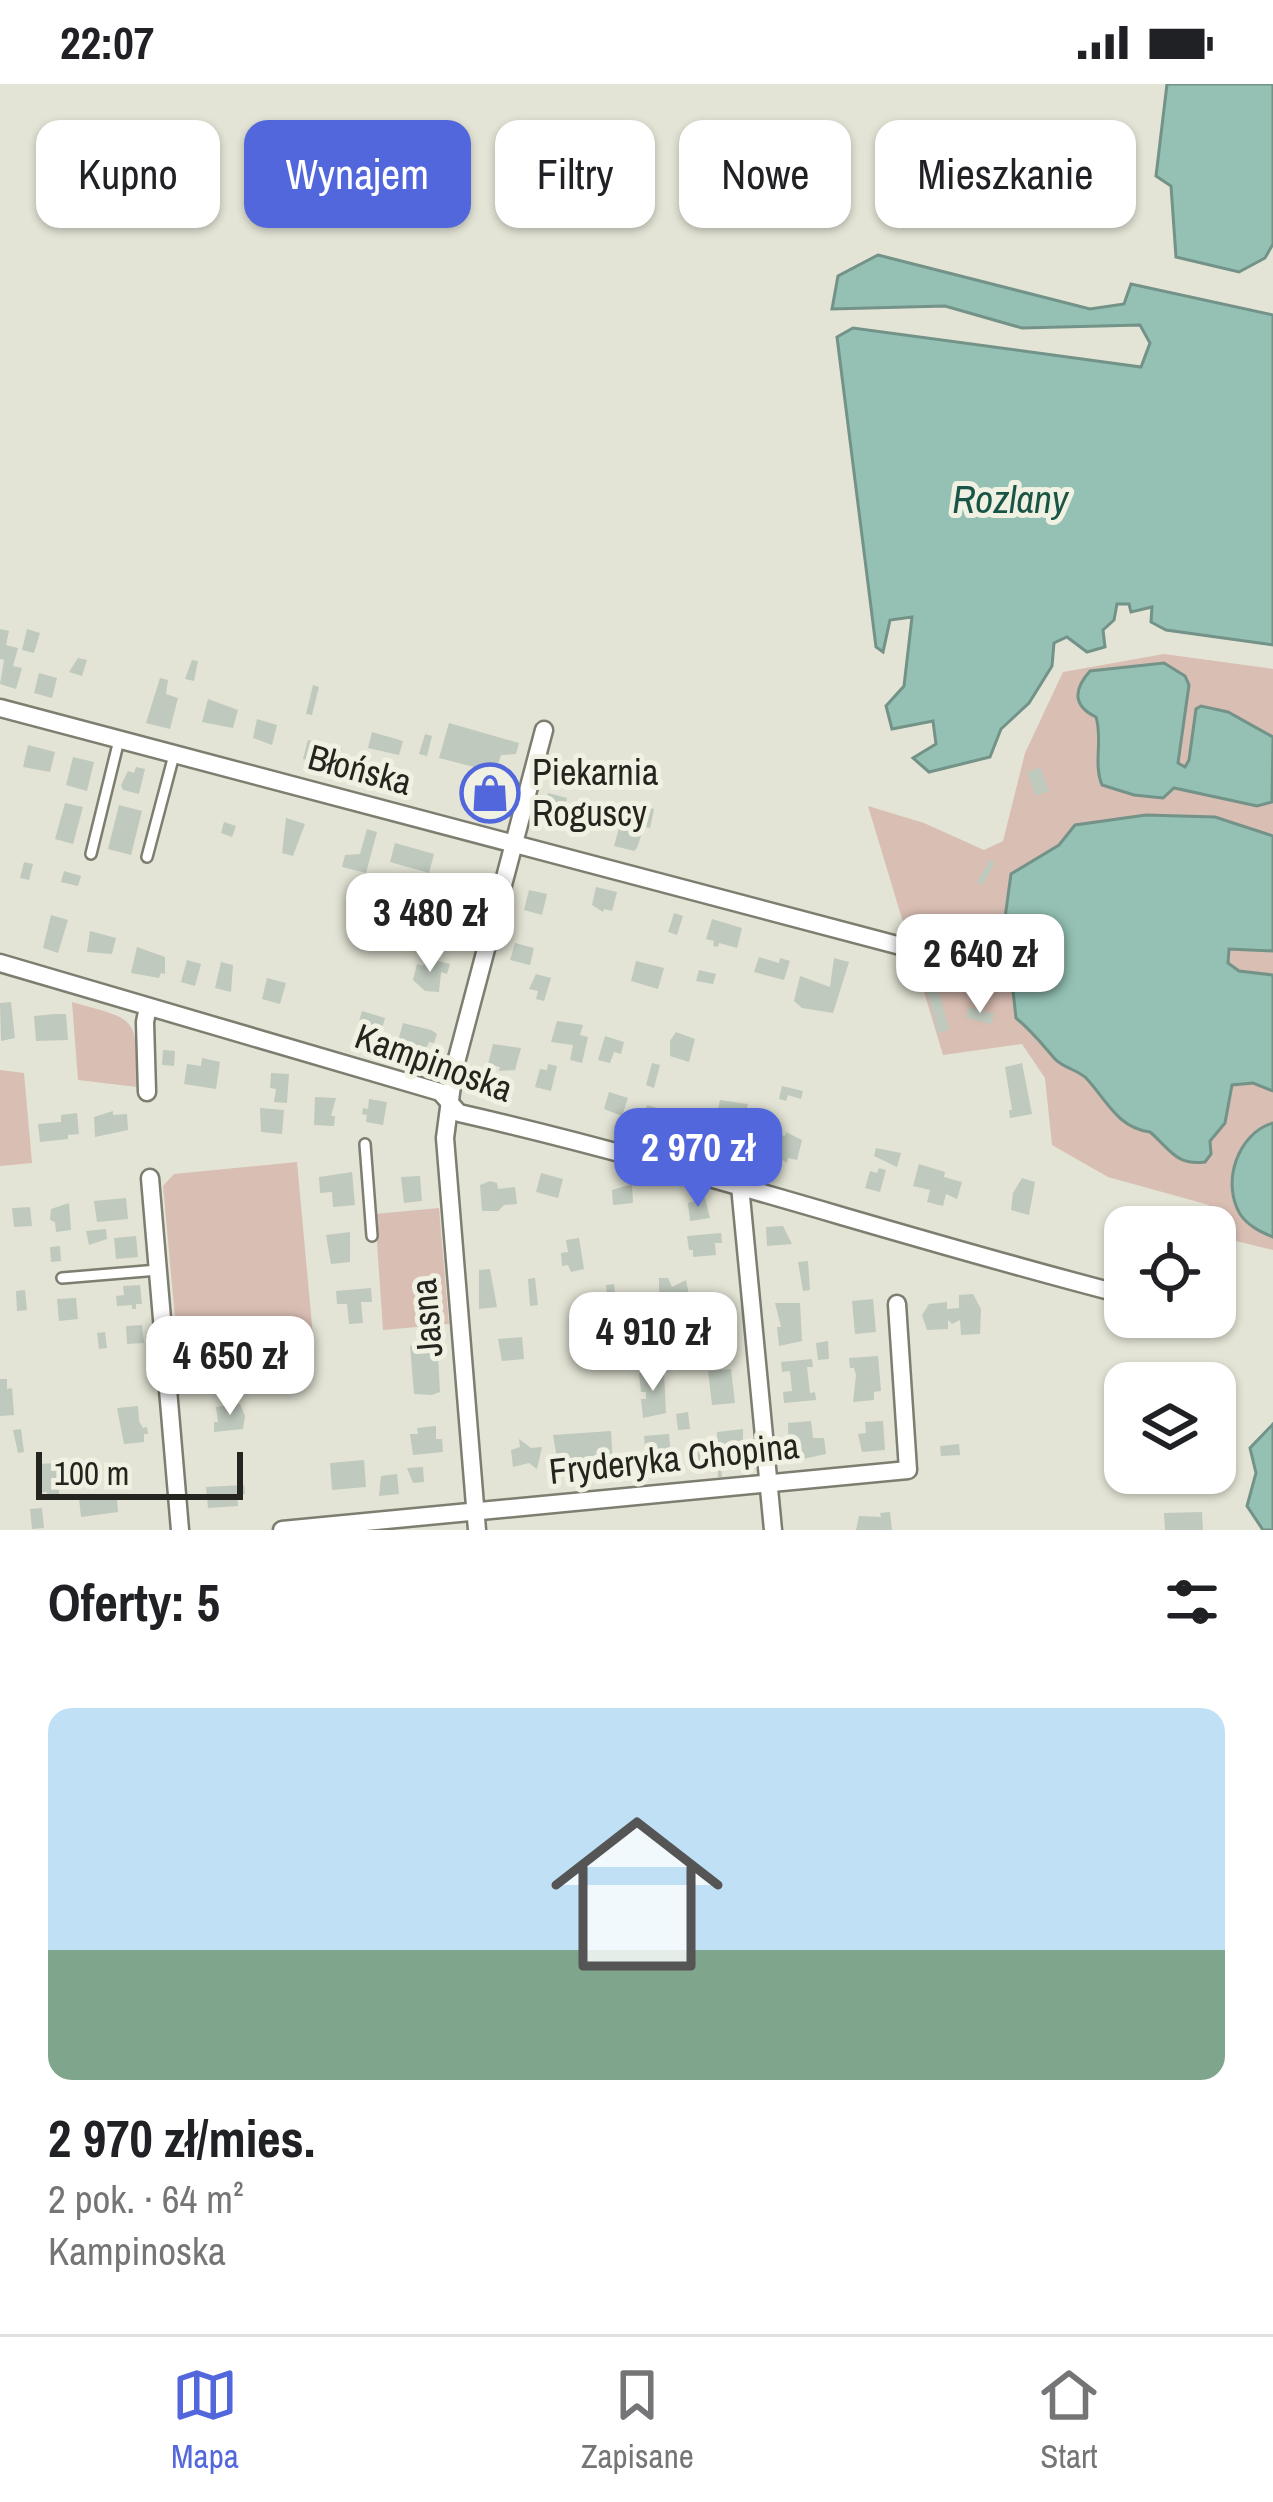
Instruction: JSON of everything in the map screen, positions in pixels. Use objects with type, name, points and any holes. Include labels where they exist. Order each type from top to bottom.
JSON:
[{"type":"street","name":"Błońska","points":[[0,708],[912,949]]},
{"type":"street","name":"Jasna","points":[[477,1520],[446,1162],[449,1101],[544,730]]},
{"type":"street","name":"Kampinoska","points":[[0,963],[440,1092],[459,1113],[740,1186],[1104,1290]]},
{"type":"street","points":[[146,1092],[148,1007]]},
{"type":"street","points":[[150,1178],[180,1530]]},
{"type":"street","points":[[740,1186],[773,1530]]},
{"type":"street","name":"Fryderyka Chopina","points":[[282,1530],[477,1520],[769,1482],[908,1470],[897,1304]]},
{"type":"lane","points":[[91,854],[119,740]]},
{"type":"lane","points":[[147,857],[174,754]]},
{"type":"lane","points":[[365,1144],[372,1236]]},
{"type":"lane","points":[[62,1278],[158,1270]]},
{"type":"shaded area","points":[[1164,654],[1273,669],[1273,1250],[1236,1241],[1236,1206],[1209,1206],[1108,1177],[1052,1145],[1045,1078],[1022,1044],[943,1055],[868,806],[924,823],[984,850],[1003,841],[1025,753],[1063,672]]},
{"type":"shaded area","points":[[72,1002],[111,1013],[130,1025],[136,1046],[137,1087],[78,1080]]},
{"type":"shaded area","points":[[0,1070],[24,1073],[32,1163],[0,1166]]},
{"type":"shaded area","points":[[297,1162],[313,1336],[178,1350],[163,1186],[174,1174]]},
{"type":"shaded area","points":[[439,1208],[449,1324],[383,1330],[375,1214]]},
{"type":"water","points":[[1167,84],[1273,84],[1273,244],[1265,258],[1239,272],[1176,257],[1171,186],[1156,176]]},
{"type":"water","name":"Rozlany","points":[[878,255],[1090,309],[1124,304],[1131,284],[1273,315],[1273,645],[1166,630],[1151,622],[1152,607],[1131,612],[1129,604],[1117,604],[1114,620],[1103,630],[1105,647],[1087,652],[1067,637],[1054,643],[1052,666],[1029,703],[1001,729],[990,757],[929,772],[913,758],[936,744],[933,721],[892,729],[886,706],[904,686],[912,617],[890,620],[883,652],[876,647],[837,337],[853,328],[1141,367],[1150,343],[1140,325],[1022,328],[945,306],[832,309],[838,276]]},
{"type":"water","points":[[1164,663],[1185,676],[1189,685],[1178,763],[1185,767],[1189,760],[1196,709],[1228,712],[1273,737],[1272,802],[1257,806],[1174,788],[1163,798],[1102,785],[1098,725],[1080,703],[1081,685],[1090,671]]},
{"type":"water","points":[[1146,815],[1215,817],[1273,836],[1273,951],[1229,949],[1228,963],[1239,971],[1273,975],[1273,1091],[1253,1083],[1232,1085],[1225,1123],[1210,1141],[1211,1154],[1205,1162],[1180,1159],[1150,1132],[1121,1119],[1087,1079],[1058,1062],[1016,1018],[1005,918],[1011,874],[1059,845],[1075,825]]},
{"type":"water","points":[[1273,1123],[1273,1237],[1243,1218],[1232,1188],[1242,1148],[1261,1128]]},
{"type":"water","points":[[1273,1424],[1273,1530],[1263,1530],[1247,1506],[1256,1473],[1250,1448]]},
{"type":"building","points":[[0,629],[9,631],[6,645],[18,648],[13,666],[22,668],[16,689],[0,684],[4,660],[0,659]]},
{"type":"building","points":[[27,629],[40,633],[34,653],[22,650]]},
{"type":"building","points":[[78,658],[87,660],[82,676],[69,672]]},
{"type":"building","points":[[192,660],[198,661],[194,681],[185,679]]},
{"type":"building","points":[[39,673],[57,678],[52,698],[34,693]]},
{"type":"building","points":[[160,678],[168,680],[166,694],[178,698],[170,729],[146,723]]},
{"type":"building","points":[[313,685],[319,687],[312,715],[306,714]]},
{"type":"building","points":[[208,699],[238,710],[233,728],[202,722]]},
{"type":"building","points":[[257,719],[277,725],[272,745],[253,738]]},
{"type":"building","points":[[449,723],[519,743],[516,754],[501,755],[497,768],[483,764],[482,769],[439,758]]},
{"type":"building","points":[[372,732],[403,741],[399,755],[368,748]]},
{"type":"building","points":[[425,734],[432,736],[427,756],[419,754]]},
{"type":"building","points":[[308,740],[342,748],[337,768],[303,759]]},
{"type":"building","points":[[28,745],[55,752],[50,772],[23,767]]},
{"type":"building","points":[[73,757],[94,762],[87,791],[66,785]]},
{"type":"building","points":[[136,767],[145,769],[139,794],[121,785]]},
{"type":"building","points":[[1040,767],[1049,791],[1036,796],[1027,772]]},
{"type":"building","points":[[479,777],[502,783],[495,808],[472,803]]},
{"type":"building","points":[[548,793],[567,798],[562,816],[543,811]]},
{"type":"building","points":[[65,803],[83,807],[73,844],[55,839]]},
{"type":"building","points":[[119,805],[142,811],[131,855],[108,849]]},
{"type":"building","points":[[645,807],[654,809],[650,828],[641,826]]},
{"type":"building","points":[[286,818],[305,824],[293,856],[282,853]]},
{"type":"building","points":[[224,822],[236,826],[232,837],[221,833]]},
{"type":"building","points":[[619,828],[643,830],[634,851],[614,846]]},
{"type":"building","points":[[367,829],[377,832],[366,873],[342,867],[345,855],[360,854]]},
{"type":"building","points":[[395,843],[434,854],[429,873],[390,862]]},
{"type":"building","points":[[990,860],[995,862],[983,885],[977,882]]},
{"type":"building","points":[[24,862],[33,864],[29,880],[20,878]]},
{"type":"building","points":[[64,871],[81,876],[78,886],[61,882]]},
{"type":"building","points":[[451,878],[470,883],[466,911],[444,906]]},
{"type":"building","points":[[596,887],[617,892],[612,911],[592,905]]},
{"type":"building","points":[[529,890],[547,894],[542,915],[524,910]]},
{"type":"building","points":[[391,892],[405,896],[402,907],[388,902]]},
{"type":"building","points":[[674,913],[683,916],[677,935],[668,932]]},
{"type":"building","points":[[51,915],[68,920],[58,953],[43,948]]},
{"type":"building","points":[[996,918],[1005,918],[1005,949],[996,949]]},
{"type":"building","points":[[712,919],[742,928],[737,948],[713,946],[714,941],[706,939]]},
{"type":"building","points":[[376,920],[399,927],[405,924],[404,928],[416,932],[412,947],[384,939],[386,934],[373,930]]},
{"type":"building","points":[[90,931],[116,938],[112,954],[87,952]]},
{"type":"building","points":[[515,943],[534,948],[530,965],[510,960]]},
{"type":"building","points":[[137,947],[165,957],[165,974],[159,978],[131,973]]},
{"type":"building","points":[[952,954],[975,954],[974,979],[951,979]]},
{"type":"building","points":[[759,957],[790,961],[784,980],[754,972]]},
{"type":"building","points":[[426,958],[450,964],[447,974],[441,972],[439,992],[425,991],[413,980],[417,964],[423,966]]},
{"type":"building","points":[[834,958],[849,962],[833,1013],[802,1008],[794,1001],[800,976],[830,987]]},
{"type":"building","points":[[187,960],[201,964],[195,986],[181,982]]},
{"type":"building","points":[[636,961],[664,968],[658,989],[631,981]]},
{"type":"building","points":[[221,962],[233,965],[231,992],[215,988]]},
{"type":"building","points":[[699,970],[716,974],[713,984],[696,981]]},
{"type":"building","points":[[536,974],[551,978],[544,1001],[536,999],[538,991],[529,989]]},
{"type":"building","points":[[267,978],[286,983],[280,1004],[262,999]]},
{"type":"building","points":[[936,979],[949,1030],[938,1033],[925,982]]},
{"type":"building","points":[[11,1002],[15,1038],[1,1041],[0,1003]]},
{"type":"building","points":[[968,1007],[994,1014],[991,1024],[966,1018]]},
{"type":"building","points":[[362,1011],[385,1018],[380,1036],[357,1029]]},
{"type":"building","points":[[66,1014],[68,1040],[36,1041],[34,1016]]},
{"type":"building","points":[[557,1021],[583,1025],[580,1035],[588,1037],[582,1063],[570,1060],[573,1045],[551,1042]]},
{"type":"building","points":[[403,1023],[431,1030],[437,1034],[434,1043],[429,1042],[426,1049],[398,1041]]},
{"type":"building","points":[[676,1032],[695,1039],[689,1062],[670,1056],[670,1041]]},
{"type":"building","points":[[605,1036],[624,1042],[621,1054],[614,1052],[610,1063],[598,1060]]},
{"type":"building","points":[[493,1044],[521,1048],[515,1070],[499,1071],[500,1067],[488,1064]]},
{"type":"building","points":[[163,1050],[175,1051],[174,1066],[162,1065]]},
{"type":"building","points":[[202,1058],[220,1062],[216,1089],[184,1084],[187,1064],[201,1066]]},
{"type":"building","points":[[652,1063],[660,1065],[654,1088],[646,1085]]},
{"type":"building","points":[[1022,1063],[1032,1114],[1010,1118],[1005,1067]]},
{"type":"building","points":[[548,1064],[557,1066],[551,1091],[535,1087],[540,1069],[547,1070]]},
{"type":"building","points":[[271,1073],[289,1074],[287,1103],[274,1102]]},
{"type":"building","points":[[782,1086],[803,1091],[801,1099],[788,1095],[786,1101],[779,1099]]},
{"type":"building","points":[[609,1092],[628,1098],[622,1116],[604,1109]]},
{"type":"building","points":[[315,1097],[336,1098],[331,1116],[335,1116],[334,1126],[314,1125]]},
{"type":"building","points":[[369,1099],[387,1102],[383,1125],[366,1122],[367,1115],[362,1114]]},
{"type":"building","points":[[720,1100],[748,1104],[742,1130],[730,1127],[731,1120],[716,1118]]},
{"type":"building","points":[[647,1105],[667,1111],[660,1131],[641,1125]]},
{"type":"building","points":[[260,1108],[284,1110],[282,1134],[261,1132]]},
{"type":"building","points":[[113,1111],[113,1115],[127,1114],[128,1130],[95,1137],[94,1117]]},
{"type":"building","points":[[77,1113],[79,1134],[40,1142],[38,1124],[61,1122],[61,1115]]},
{"type":"building","points":[[786,1132],[802,1140],[797,1160],[788,1158],[787,1163],[771,1153],[776,1134],[785,1136]]},
{"type":"building","points":[[876,1148],[901,1153],[897,1167],[874,1156]]},
{"type":"building","points":[[919,1164],[962,1182],[957,1199],[946,1194],[943,1206],[927,1202],[930,1190],[913,1186]]},
{"type":"building","points":[[879,1168],[886,1170],[880,1192],[865,1188],[870,1171],[877,1173]]},
{"type":"building","points":[[352,1172],[355,1205],[333,1207],[332,1192],[320,1193],[319,1177]]},
{"type":"building","points":[[541,1173],[563,1179],[558,1198],[536,1192]]},
{"type":"building","points":[[420,1176],[422,1201],[404,1203],[401,1177]]},
{"type":"building","points":[[1022,1178],[1035,1182],[1029,1215],[1011,1210],[1013,1193]]},
{"type":"building","points":[[490,1181],[498,1189],[515,1187],[517,1204],[482,1211],[480,1185]]},
{"type":"building","points":[[632,1184],[633,1203],[613,1205],[612,1190]]},
{"type":"building","points":[[126,1198],[128,1219],[97,1222],[94,1201]]},
{"type":"building","points":[[705,1198],[710,1218],[690,1221],[688,1203]]},
{"type":"building","points":[[69,1203],[71,1230],[56,1232],[51,1209]]},
{"type":"building","points":[[30,1207],[32,1226],[14,1227],[12,1208]]},
{"type":"building","points":[[783,1226],[792,1244],[767,1246],[766,1227]]},
{"type":"building","points":[[106,1229],[107,1239],[89,1245],[86,1231]]},
{"type":"building","points":[[350,1232],[350,1262],[331,1264],[326,1235]]},
{"type":"building","points":[[721,1233],[722,1243],[715,1243],[716,1255],[693,1257],[687,1236]]},
{"type":"building","points":[[136,1236],[138,1257],[116,1259],[114,1238]]},
{"type":"building","points":[[579,1238],[584,1269],[571,1272],[568,1265],[562,1266],[561,1253],[568,1252],[566,1240]]},
{"type":"building","points":[[60,1246],[61,1261],[51,1262],[50,1247]]},
{"type":"building","points":[[808,1261],[810,1290],[803,1291],[798,1262]]},
{"type":"building","points":[[490,1269],[497,1307],[479,1309],[479,1270]]},
{"type":"building","points":[[535,1278],[538,1305],[530,1306],[528,1279]]},
{"type":"building","points":[[659,1278],[668,1278],[672,1287],[686,1280],[689,1295],[659,1302]]},
{"type":"building","points":[[614,1284],[616,1303],[608,1303],[606,1285]]},
{"type":"building","points":[[140,1285],[142,1304],[136,1304],[136,1309],[117,1306],[116,1296],[124,1295],[123,1286]]},
{"type":"building","points":[[371,1288],[372,1302],[361,1302],[363,1323],[349,1324],[347,1304],[337,1304],[336,1291]]},
{"type":"building","points":[[25,1290],[27,1310],[17,1311],[16,1291]]},
{"type":"building","points":[[973,1294],[981,1309],[980,1334],[961,1335],[960,1320],[952,1324],[948,1320],[948,1329],[927,1330],[922,1315],[929,1304],[947,1302],[947,1309],[959,1308],[959,1295]]},
{"type":"building","points":[[76,1298],[78,1319],[59,1321],[57,1299]]},
{"type":"building","points":[[873,1299],[876,1332],[855,1334],[852,1301]]},
{"type":"building","points":[[775,1303],[800,1303],[802,1341],[779,1346],[777,1327],[781,1327]]},
{"type":"building","points":[[725,1311],[729,1346],[706,1348],[702,1314]]},
{"type":"building","points":[[657,1319],[659,1352],[638,1354],[634,1322]]},
{"type":"building","points":[[142,1325],[144,1343],[127,1344],[126,1326]]},
{"type":"building","points":[[105,1332],[107,1348],[99,1349],[97,1333]]},
{"type":"building","points":[[522,1337],[524,1359],[502,1361],[498,1339]]},
{"type":"building","points":[[828,1341],[829,1359],[818,1360],[816,1343]]},
{"type":"building","points":[[436,1343],[440,1392],[432,1395],[414,1394],[410,1346]]},
{"type":"building","points":[[306,1349],[307,1370],[281,1373],[284,1351]]},
{"type":"building","points":[[878,1356],[881,1391],[874,1392],[874,1400],[853,1402],[856,1375],[849,1358]]},
{"type":"building","points":[[812,1359],[813,1367],[807,1367],[810,1393],[815,1392],[816,1400],[784,1403],[783,1392],[792,1391],[790,1371],[782,1372],[781,1362]]},
{"type":"building","points":[[224,1364],[226,1389],[195,1391],[193,1367]]},
{"type":"building","points":[[731,1369],[735,1403],[712,1405],[708,1371]]},
{"type":"building","points":[[639,1373],[664,1373],[666,1413],[643,1418],[641,1399],[646,1399],[646,1392],[641,1392]]},
{"type":"building","points":[[0,1379],[7,1379],[7,1389],[12,1388],[14,1415],[0,1416]]},
{"type":"building","points":[[240,1404],[243,1429],[214,1432],[216,1407]]},
{"type":"building","points":[[138,1406],[139,1421],[148,1434],[144,1442],[124,1444],[117,1408]]},
{"type":"building","points":[[688,1412],[690,1429],[678,1430],[676,1414]]},
{"type":"building","points":[[811,1421],[813,1438],[824,1438],[826,1454],[789,1462],[788,1423]]},
{"type":"building","points":[[883,1421],[885,1450],[862,1452],[858,1434],[866,1433],[865,1422]]},
{"type":"building","points":[[436,1426],[443,1452],[413,1455],[410,1434],[418,1434],[417,1428]]},
{"type":"building","points":[[21,1429],[24,1452],[18,1453],[13,1430]]},
{"type":"building","points":[[743,1429],[743,1465],[721,1467],[722,1477],[718,1477],[717,1432]]},
{"type":"building","points":[[611,1431],[613,1466],[559,1470],[553,1435]]},
{"type":"building","points":[[669,1434],[672,1469],[647,1471],[644,1436]]},
{"type":"building","points":[[519,1439],[531,1448],[542,1447],[537,1469],[529,1463],[513,1467],[511,1450],[520,1447]]},
{"type":"building","points":[[959,1444],[960,1455],[941,1456],[940,1446]]},
{"type":"building","points":[[707,1449],[704,1469],[694,1470],[692,1450]]},
{"type":"building","points":[[364,1460],[366,1487],[332,1490],[330,1463]]},
{"type":"building","points":[[57,1463],[59,1494],[37,1493],[38,1464]]},
{"type":"building","points":[[423,1467],[424,1482],[413,1483],[407,1468]]},
{"type":"building","points":[[583,1473],[584,1486],[571,1487],[570,1474]]},
{"type":"building","points":[[397,1474],[399,1494],[379,1496],[381,1476]]},
{"type":"building","points":[[244,1485],[245,1494],[237,1495],[238,1506],[208,1508],[206,1487]]},
{"type":"building","points":[[117,1498],[118,1512],[81,1517],[79,1499]]},
{"type":"building","points":[[42,1508],[44,1528],[32,1529],[30,1509]]},
{"type":"building","points":[[890,1512],[892,1530],[856,1530],[859,1516],[881,1517],[880,1513]]},
{"type":"building","points":[[1202,1512],[1203,1530],[1165,1530],[1164,1513]]},
{"type":"place","name":"Piekarnia Roguscy","points":[[490,793]]}]
